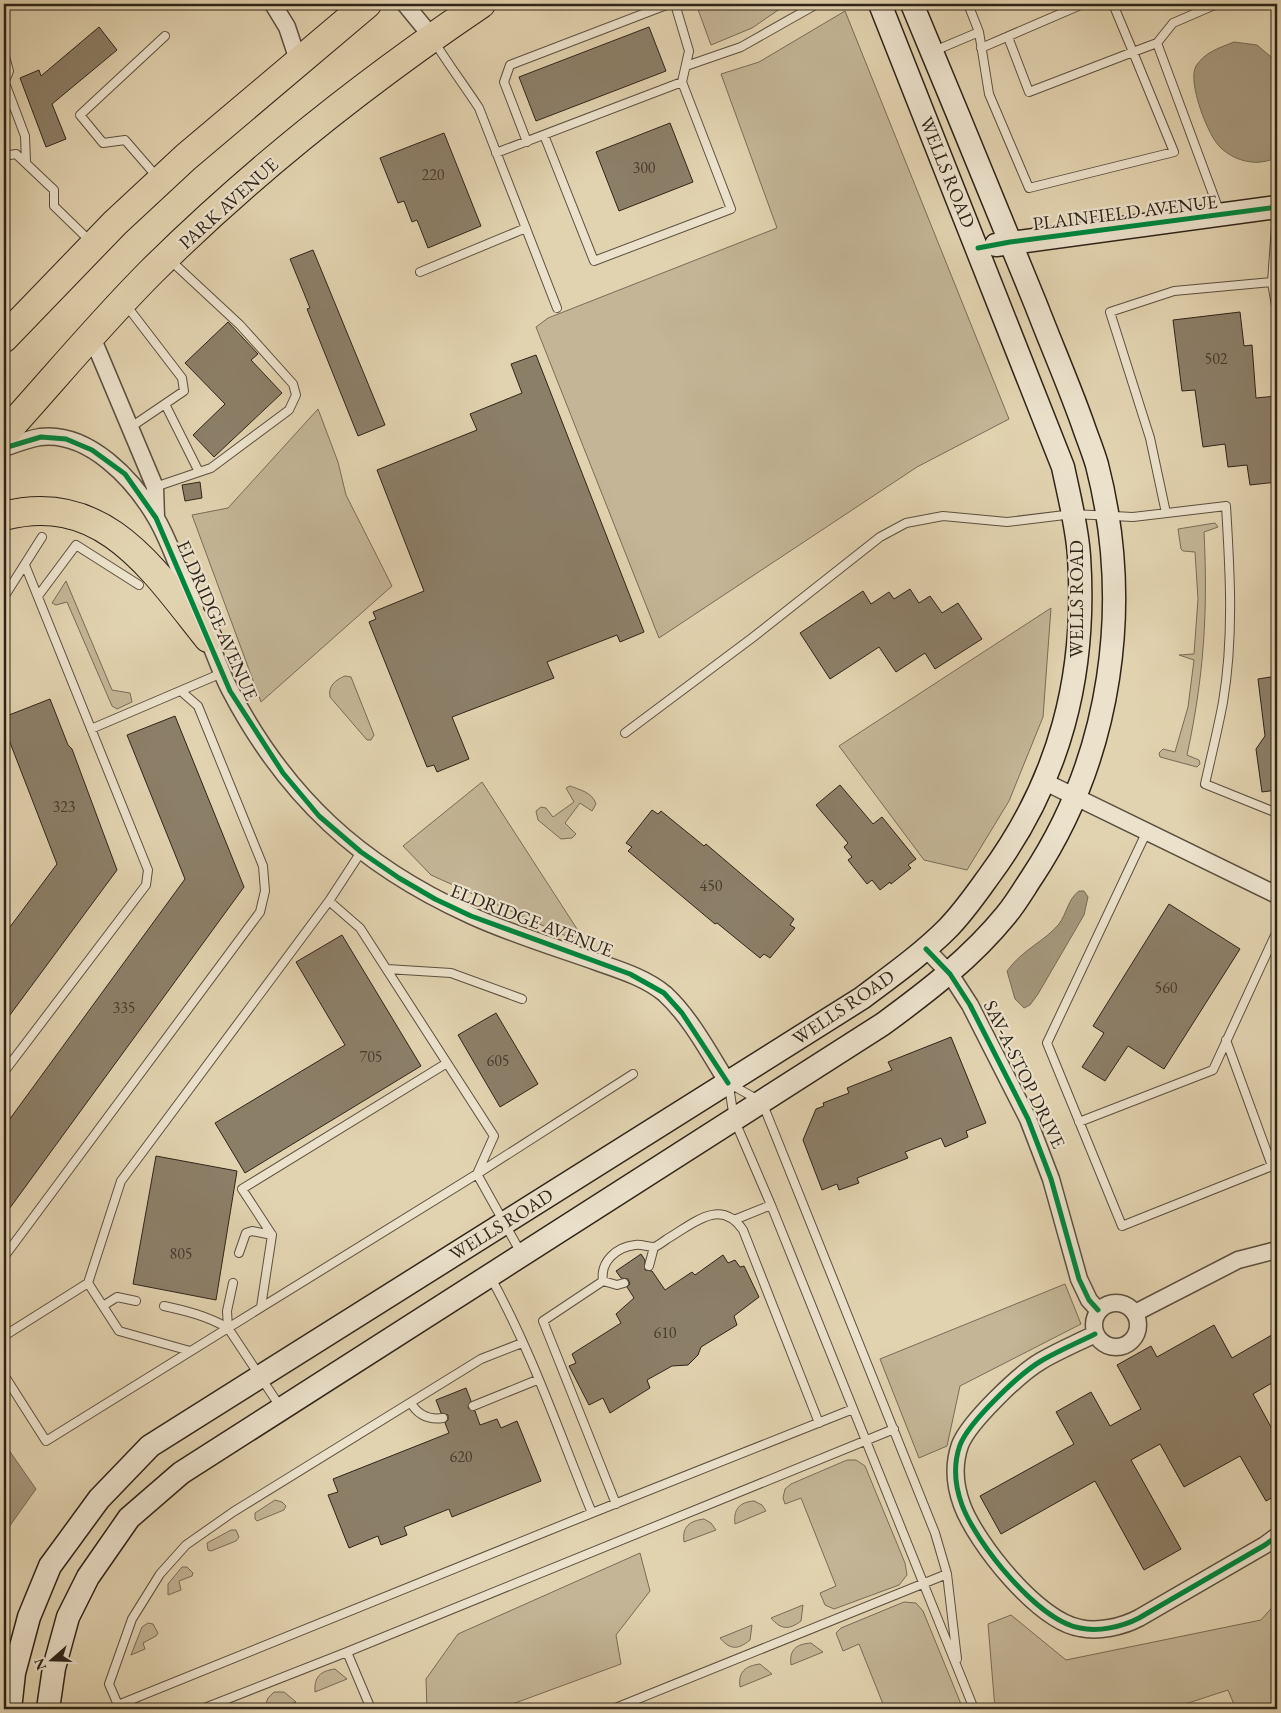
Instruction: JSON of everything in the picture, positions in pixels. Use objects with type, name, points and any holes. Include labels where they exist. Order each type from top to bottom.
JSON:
[{"type":"highway","points":[[6,331],[161,180],[231,118],[299,63],[367,4]]},
{"type":"highway","name":"PARK AVENUE","points":[[4,434],[124,301],[167,257],[279,156],[432,37],[481,4]]},
{"type":"highway","points":[[4,516],[48,511],[84,518],[116,535],[148,564],[208,638]]},
{"type":"main road","name":"WELLS ROAD","points":[[10,1709],[14,1673],[29,1617],[50,1566],[99,1499],[150,1446],[862,998],[926,949],[966,908],[1013,843],[1045,782],[1068,713],[1078,657],[1079,555],[1073,514],[1063,467],[880,4]]},
{"type":"main road","name":"WELLS ROAD","points":[[48,1709],[54,1668],[68,1617],[88,1577],[129,1518],[181,1473],[883,1024],[950,974],[1009,912],[1047,854],[1076,797],[1103,711],[1115,614],[1114,572],[1107,514],[1097,463],[1070,389],[912,4]]},
{"type":"main road","name":"PLAINFIELD AVENUE","points":[[978,248],[1010,242],[1276,207]]},
{"type":"street","points":[[273,4],[287,27],[299,63]]},
{"type":"street","points":[[405,4],[432,37]]},
{"type":"street","name":"ELDRIDGE AVENUE","points":[[92,337],[155,487],[156,518]]},
{"type":"street","name":"ELDRIDGE AVENUE","points":[[4,448],[41,437],[66,439],[92,450],[124,474],[156,518],[230,691],[283,773],[319,816],[361,852],[399,878],[471,916],[643,980],[664,994],[682,1012],[728,1083]]},
{"type":"street","points":[[1045,782],[1277,895]]},
{"type":"street","name":"SAV-A-STOP DRIVE","points":[[926,949],[950,974],[984,1030],[1028,1119],[1051,1179],[1079,1280],[1089,1300],[1098,1310]]},
{"type":"street","points":[[1135,1312],[1238,1260],[1272,1251]]},
{"type":"street","points":[[1117,1302],[1130,1307],[1135,1312],[1138,1325],[1137,1332],[1129,1343],[1123,1346],[1110,1347],[1099,1340],[1095,1334],[1093,1322],[1098,1310],[1117,1302]]},
{"type":"street","points":[[1095,1334],[1029,1369],[988,1408],[961,1444],[957,1455],[955,1478],[962,1505],[979,1537],[1007,1574],[1043,1607],[1067,1623],[1079,1628],[1107,1628],[1130,1623],[1265,1546],[1277,1536]]},
{"type":"lane","points":[[527,142],[504,82],[510,65],[669,4]]},
{"type":"lane","points":[[544,135],[594,261],[731,209],[682,82],[689,51],[675,4]]},
{"type":"lane","points":[[686,66],[740,47],[817,4]]},
{"type":"lane","points":[[968,4],[979,32],[989,94],[1029,188],[1174,152],[1113,4]]},
{"type":"lane","points":[[981,48],[1083,4]]},
{"type":"lane","points":[[1008,36],[1029,92],[1157,43],[1173,22],[1216,4]]},
{"type":"lane","points":[[932,52],[979,32]]},
{"type":"lane","points":[[161,180],[125,140],[103,143],[80,115],[165,36]]},
{"type":"lane","points":[[432,37],[448,65],[462,82],[478,108],[557,308]]},
{"type":"lane","points":[[1157,43],[1221,215]]},
{"type":"lane","points":[[4,53],[9,71],[4,83],[25,136],[26,162]]},
{"type":"lane","points":[[496,154],[682,82]]},
{"type":"lane","points":[[4,156],[16,154],[26,162],[54,190],[54,206],[93,245]]},
{"type":"lane","points":[[1276,207],[1272,282],[1277,312]]},
{"type":"lane","points":[[420,272],[526,228]]},
{"type":"lane","points":[[155,487],[210,468],[289,410],[296,395],[293,384],[240,325],[167,257]]},
{"type":"lane","points":[[1166,513],[1150,438],[1110,312],[1174,291],[1272,282]]},
{"type":"lane","points":[[124,301],[182,378],[184,391],[131,427]]},
{"type":"lane","points":[[165,404],[199,472]]},
{"type":"lane","points":[[625,733],[752,638],[873,542],[906,523],[942,516],[1007,522],[1073,514],[1107,514],[1133,517],[1226,506],[1230,564],[1230,628],[1223,700],[1205,784],[1277,813]]},
{"type":"lane","points":[[4,597],[42,537]]},
{"type":"lane","points":[[38,596],[76,545],[139,585]]},
{"type":"lane","points":[[4,1072],[146,884],[148,870],[25,565]]},
{"type":"lane","points":[[91,729],[222,674]]},
{"type":"lane","points":[[4,1257],[260,912],[264,891],[263,866],[198,706],[182,692]]},
{"type":"lane","points":[[1146,831],[1047,1044],[1122,1226],[1272,1166],[1226,1040]]},
{"type":"lane","points":[[4,1336],[88,1283],[122,1181],[329,901],[361,852]]},
{"type":"lane","points":[[329,901],[360,928],[494,1136],[477,1174]]},
{"type":"lane","points":[[1079,1122],[1213,1070],[1277,931]]},
{"type":"lane","points":[[387,969],[451,973],[522,999]]},
{"type":"lane","points":[[261,1307],[272,1235],[242,1189],[447,1063]]},
{"type":"lane","points":[[4,1375],[46,1441],[477,1174],[633,1074]]},
{"type":"lane","points":[[728,1083],[762,1102],[935,1533],[947,1574],[959,1671]]},
{"type":"lane","points":[[728,1083],[734,1119],[771,1205],[974,1709]]},
{"type":"lane","points":[[477,1174],[522,1255]]},
{"type":"lane","points":[[734,1220],[771,1205]]},
{"type":"lane","points":[[603,1281],[603,1266],[616,1252],[632,1245],[654,1247],[710,1213],[725,1215],[734,1220],[743,1230],[819,1423]]},
{"type":"lane","points":[[239,1253],[246,1233],[252,1231],[272,1235]]},
{"type":"lane","points":[[649,1266],[653,1259],[654,1247]]},
{"type":"lane","points":[[490,1276],[508,1309],[592,1513]]},
{"type":"lane","points":[[616,1504],[543,1321],[603,1281],[616,1284],[624,1283]]},
{"type":"lane","points":[[88,1283],[119,1331],[190,1351]]},
{"type":"lane","points":[[228,1328],[227,1311],[233,1284]]},
{"type":"lane","points":[[103,1306],[117,1297],[136,1300]]},
{"type":"lane","points":[[164,1306],[190,1311],[212,1319],[228,1328],[259,1377],[282,1408]]},
{"type":"lane","points":[[522,1343],[481,1359],[233,1512],[186,1545],[160,1574],[132,1620],[109,1684],[118,1705],[853,1409]]},
{"type":"lane","points":[[473,1406],[537,1380]]},
{"type":"lane","points":[[411,1403],[419,1413],[425,1416],[443,1418]]},
{"type":"lane","points":[[202,1709],[347,1652],[894,1429]]},
{"type":"lane","points":[[613,1709],[947,1574]]},
{"type":"lane","points":[[347,1652],[371,1709]]},
{"type":"shaded area","points":[[696,4],[787,4],[752,28],[711,45]]},
{"type":"shaded area","points":[[845,11],[1009,419],[917,467],[659,638],[536,327],[548,318],[777,228],[721,74],[759,62]]},
{"type":"shaded area","points":[[1234,42],[1257,45],[1277,62],[1277,157],[1263,162],[1241,160],[1221,148],[1210,133],[1200,108],[1194,84],[1194,73],[1200,61],[1208,54]]},
{"type":"shaded area","points":[[318,409],[338,462],[346,495],[392,586],[261,702],[192,515],[228,508]]},
{"type":"shaded area","points":[[1215,523],[1218,527],[1204,532],[1205,617],[1201,671],[1187,755],[1199,760],[1200,764],[1197,767],[1160,757],[1159,753],[1163,749],[1175,752],[1188,707],[1194,660],[1179,655],[1194,654],[1198,599],[1195,552],[1183,551],[1181,549],[1178,529]]},
{"type":"shaded area","points":[[66,581],[112,690],[130,693],[132,702],[117,709],[112,706],[67,602],[56,605],[52,603]]},
{"type":"shaded area","points":[[1051,608],[1043,717],[1009,801],[967,870],[924,860],[839,746]]},
{"type":"shaded area","points":[[345,676],[351,677],[374,735],[371,740],[367,740],[330,697],[330,690],[333,684]]},
{"type":"shaded area","points":[[482,782],[588,946],[431,875],[403,846]]},
{"type":"shaded area","points":[[570,786],[589,794],[596,804],[592,811],[580,803],[565,823],[576,834],[572,838],[561,839],[538,820],[536,811],[541,807],[546,808],[553,817],[574,802],[566,788]]},
{"type":"shaded area","points":[[1079,891],[1084,891],[1088,897],[1084,915],[1038,994],[1030,1005],[1024,1008],[1015,999],[1007,971],[1013,963],[1059,924],[1072,898]]},
{"type":"shaded area","points":[[1065,1284],[1081,1324],[960,1386],[947,1446],[919,1458],[880,1359]]},
{"type":"shaded area","points":[[4,1443],[36,1489],[4,1534]]},
{"type":"shaded area","points":[[847,1460],[856,1460],[865,1466],[905,1563],[907,1575],[899,1585],[834,1609],[825,1605],[820,1593],[836,1586],[801,1498],[785,1504],[783,1498],[785,1489],[791,1484]]},
{"type":"shaded area","points":[[275,1500],[282,1502],[286,1506],[284,1510],[257,1521],[255,1513]]},
{"type":"shaded area","points":[[754,1501],[762,1505],[766,1511],[735,1524],[735,1514],[738,1507]]},
{"type":"shaded area","points":[[704,1519],[711,1523],[716,1530],[684,1542],[685,1529],[694,1521]]},
{"type":"shaded area","points":[[231,1530],[236,1530],[239,1537],[236,1541],[211,1551],[208,1550],[207,1543]]},
{"type":"shaded area","points":[[640,1553],[650,1591],[616,1635],[621,1664],[499,1709],[427,1709],[426,1679],[458,1634]]},
{"type":"shaded area","points":[[182,1567],[187,1567],[193,1573],[192,1576],[179,1581],[181,1590],[168,1595],[168,1584]]},
{"type":"shaded area","points":[[904,1602],[916,1603],[923,1611],[963,1709],[885,1709],[859,1644],[843,1651],[836,1633],[841,1628]]},
{"type":"shaded area","points":[[1277,1602],[1277,1709],[1236,1709],[1228,1690],[1170,1709],[995,1709],[988,1624],[1011,1615],[1066,1660],[1261,1620]]},
{"type":"shaded area","points":[[803,1605],[801,1621],[793,1626],[782,1627],[771,1618]]},
{"type":"shaded area","points":[[148,1623],[153,1624],[158,1633],[143,1643],[145,1649],[131,1655],[142,1627]]},
{"type":"shaded area","points":[[752,1625],[750,1640],[742,1646],[731,1647],[720,1638]]},
{"type":"shaded area","points":[[811,1643],[823,1652],[791,1665],[792,1652],[798,1646]]},
{"type":"shaded area","points":[[760,1664],[772,1674],[740,1687],[741,1674],[750,1666]]},
{"type":"shaded area","points":[[335,1669],[347,1679],[315,1692],[319,1676],[325,1671]]},
{"type":"shaded area","points":[[274,1692],[284,1692],[296,1702],[277,1709],[264,1709],[268,1698]]},
{"type":"building","points":[[99,27],[117,50],[52,104],[66,139],[46,147],[20,78],[39,70],[41,76]]},
{"type":"building","points":[[649,27],[666,71],[536,121],[519,77]]},
{"type":"building","points":[[670,123],[693,182],[619,211],[596,152]]},
{"type":"building","points":[[444,133],[481,226],[428,248],[417,220],[412,222],[404,201],[398,203],[380,158]]},
{"type":"building","points":[[313,250],[385,425],[358,436],[307,309],[310,308],[290,259]]},
{"type":"building","points":[[1240,312],[1244,346],[1252,345],[1256,398],[1277,396],[1277,482],[1250,485],[1247,465],[1228,467],[1225,444],[1203,447],[1195,390],[1182,391],[1173,320]]},
{"type":"building","points":[[228,322],[258,354],[251,360],[282,393],[214,457],[193,435],[225,404],[185,363]]},
{"type":"building","points":[[536,355],[644,632],[620,642],[617,635],[547,662],[554,678],[452,717],[469,759],[437,772],[434,765],[427,767],[369,622],[376,619],[373,612],[424,591],[377,470],[477,430],[470,414],[522,393],[511,364]]},
{"type":"building","points":[[200,482],[202,498],[185,501],[182,485]]},
{"type":"building","points":[[910,589],[919,603],[930,596],[942,613],[958,603],[982,639],[935,669],[925,653],[896,672],[879,647],[830,679],[800,633],[863,591],[871,604],[889,592],[894,599]]},
{"type":"building","points":[[1277,676],[1277,790],[1262,792],[1256,749],[1265,736],[1258,679]]},
{"type":"building","points":[[50,699],[68,745],[72,749],[117,870],[4,1023],[4,935],[57,864],[4,727],[4,717]]},
{"type":"building","points":[[175,716],[244,887],[4,1216],[4,1127],[185,879],[127,735]]},
{"type":"building","points":[[840,785],[873,824],[882,817],[916,859],[908,865],[911,868],[880,890],[872,880],[867,884],[848,860],[852,857],[844,847],[848,843],[816,805]]},
{"type":"building","points":[[652,810],[658,814],[661,811],[704,846],[706,844],[794,919],[790,925],[795,928],[770,958],[764,954],[760,958],[717,923],[715,924],[628,851],[632,847],[626,843]]},
{"type":"building","points":[[1169,904],[1240,949],[1164,1069],[1128,1046],[1105,1081],[1082,1067],[1104,1033],[1093,1026]]},
{"type":"building","points":[[342,935],[421,1066],[245,1173],[215,1123],[345,1045],[296,962]]},
{"type":"building","points":[[496,1013],[538,1084],[500,1107],[458,1035]]},
{"type":"building","points":[[951,1037],[986,1123],[966,1131],[968,1137],[945,1147],[941,1138],[905,1152],[908,1158],[857,1178],[859,1183],[839,1190],[837,1184],[822,1190],[803,1140],[816,1109],[824,1106],[823,1103],[849,1093],[847,1088],[892,1070],[888,1062]]},
{"type":"building","points":[[156,1156],[237,1171],[216,1300],[133,1284]]},
{"type":"building","points":[[641,1254],[645,1260],[645,1270],[652,1271],[665,1290],[692,1272],[695,1275],[723,1255],[728,1263],[735,1260],[740,1267],[744,1266],[759,1297],[734,1316],[737,1325],[701,1347],[698,1355],[688,1365],[672,1366],[647,1380],[650,1388],[610,1413],[603,1398],[589,1405],[569,1366],[576,1363],[572,1354],[621,1323],[616,1314],[634,1298],[627,1287],[630,1284],[628,1279],[621,1278],[616,1271]]},
{"type":"building","points":[[1214,1325],[1232,1358],[1277,1332],[1277,1380],[1253,1394],[1277,1438],[1277,1495],[1266,1501],[1240,1456],[1184,1487],[1160,1444],[1131,1460],[1181,1549],[1144,1570],[1095,1481],[1001,1534],[980,1496],[1074,1444],[1056,1412],[1091,1392],[1110,1426],[1141,1409],[1117,1365],[1151,1346],[1157,1357]]},
{"type":"building","points":[[466,1388],[471,1401],[468,1408],[475,1411],[480,1425],[497,1419],[501,1428],[517,1421],[541,1481],[452,1517],[449,1509],[404,1527],[407,1535],[381,1545],[378,1536],[349,1548],[328,1495],[338,1492],[333,1479],[449,1433],[445,1423],[448,1420],[448,1415],[441,1413],[436,1400]]},
{"type":"cycle path","points":[[978,248],[1010,242],[1277,207]]},
{"type":"cycle path","points":[[4,448],[41,437],[66,439],[92,450],[125,474],[156,518],[230,691],[283,773],[319,816],[361,852],[399,878],[435,899],[471,916],[630,974],[664,993],[682,1013],[728,1083]]},
{"type":"cycle path","points":[[926,949],[950,974],[970,1005],[1028,1119],[1051,1179],[1079,1279],[1089,1300],[1098,1310]]},
{"type":"cycle path","points":[[1095,1334],[1041,1361],[1020,1376],[973,1424],[960,1445],[956,1460],[956,1475],[962,1505],[980,1539],[1010,1578],[1046,1611],[1063,1622],[1087,1629],[1110,1628],[1139,1618],[1265,1545],[1277,1536]]}]
